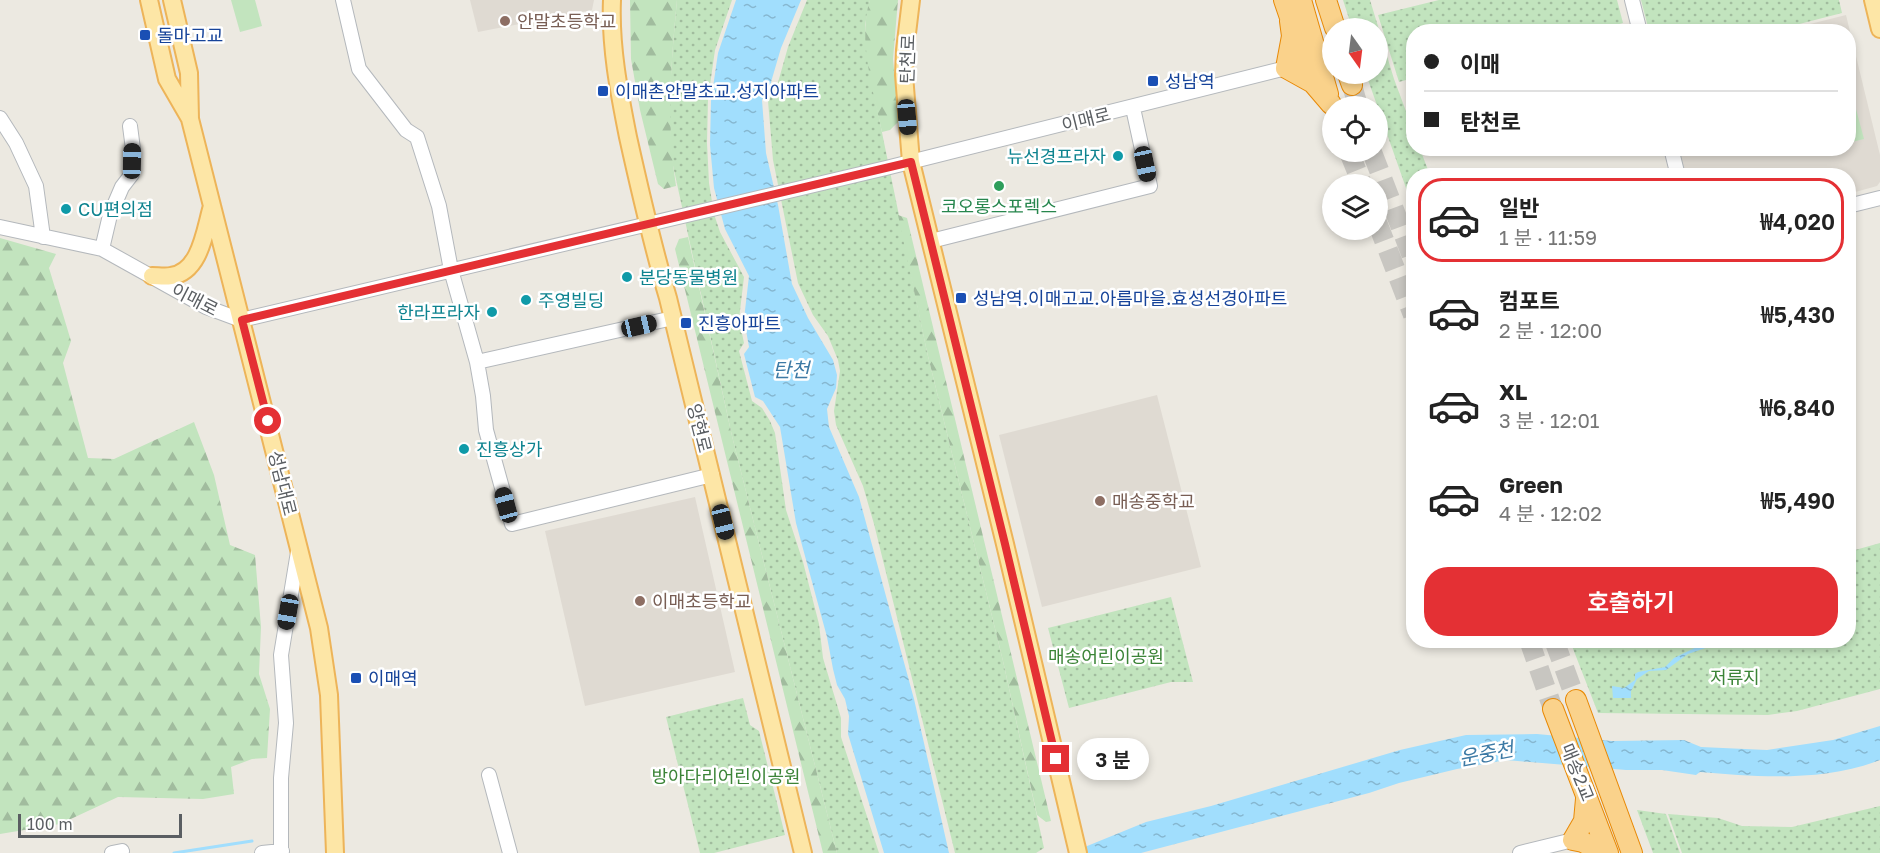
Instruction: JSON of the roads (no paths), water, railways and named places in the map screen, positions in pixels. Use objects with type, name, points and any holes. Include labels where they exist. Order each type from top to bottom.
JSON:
[{"type":"highway","points":[[1284,0],[1292,36],[1286,68],[1324,94]]},
{"type":"highway","points":[[1301,0],[1324,94]]},
{"type":"highway","points":[[1327,0],[1332,18]]},
{"type":"highway","points":[[1290,21],[1324,94]]},
{"type":"highway","name":"매송2교","points":[[1576,700],[1632,853]]},
{"type":"highway","name":"매송2교","points":[[1554,713],[1587,793],[1592,824]]},
{"type":"highway","points":[[1573,840],[1592,824],[1608,853]]},
{"type":"highway","points":[[1573,840],[1583,842],[1602,853]]},
{"type":"main road","name":"성남대로","points":[[172,0],[189,73],[190,119],[317,618],[325,663],[335,853]]},
{"type":"main road","name":"양현로","points":[[612,0],[613,38],[621,99],[646,224],[673,318],[803,853]]},
{"type":"main road","name":"탄천로","points":[[911,0],[904,75],[911,162],[1078,853]]},
{"type":"main road","points":[[1873,0],[1880,29]]},
{"type":"main road","name":"성남대로","points":[[147,2],[167,79],[190,119]]},
{"type":"main road","points":[[152,276],[179,274],[187,268],[200,249],[212,205]]},
{"type":"street","points":[[343,0],[359,69],[406,130],[417,137],[434,184],[451,270],[477,362],[486,430],[512,524],[712,476]]},
{"type":"street","points":[[1632,0],[1638,24]]},
{"type":"street","name":"이매로","points":[[0,227],[102,249],[206,306],[242,320],[911,162],[1286,68]]},
{"type":"street","points":[[931,241],[1150,186],[1133,108]]},
{"type":"street","points":[[0,118],[16,143],[36,186],[44,237]]},
{"type":"street","points":[[102,249],[110,215],[122,187],[132,174],[133,149],[130,126]]},
{"type":"street","points":[[1856,204],[1880,198]]},
{"type":"street","points":[[477,362],[673,318]]},
{"type":"street","points":[[262,853],[282,852],[281,795],[286,723],[281,655],[299,547]]},
{"type":"street","points":[[489,775],[510,853]]},
{"type":"street","points":[[1520,853],[1573,840]]},
{"type":"water","name":"탄천","points":[[736,0],[801,0],[781,48],[769,89],[762,100],[766,153],[792,284],[808,318],[833,360],[837,375],[836,388],[827,409],[829,427],[859,497],[914,699],[949,853],[884,853],[848,734],[849,716],[845,699],[837,685],[827,637],[796,523],[780,427],[763,401],[755,397],[744,354],[749,347],[744,319],[749,276],[725,229],[714,188],[710,145],[711,101],[718,53]]},
{"type":"water","points":[[1695,648],[1706,648],[1688,654],[1666,670],[1649,671],[1637,679],[1631,691],[1631,698],[1613,698],[1612,686],[1624,688],[1635,680],[1635,674],[1638,672],[1665,667],[1674,658]]},
{"type":"water","name":"운중천","points":[[1880,726],[1880,760],[1837,772],[1791,776],[1700,772],[1696,775],[1662,770],[1626,770],[1506,760],[1399,783],[1141,853],[1070,853],[1146,822],[1211,806],[1400,750],[1466,735],[1537,734],[1612,741],[1684,740],[1701,747],[1767,750],[1833,740]]},
{"type":"waterway","points":[[174,853],[252,841]]},
{"type":"tunnel","points":[[1352,85],[1355,96]]},
{"type":"tunnel","points":[[1353,162],[1358,174]]},
{"type":"tunnel","points":[[1376,162],[1406,241]]},
{"type":"tunnel","points":[[1384,240],[1406,297]]},
{"type":"tunnel","points":[[1532,648],[1553,709]]},
{"type":"tunnel","points":[[1557,648],[1576,700]]},
{"type":"place","name":"안말초등학교","points":[[505,21]]},
{"type":"place","name":"돌마고교","points":[[145,35]]},
{"type":"place","name":"성남역","points":[[1153,81]]},
{"type":"place","name":"이매촌안말초교.성지아파트","points":[[603,91]]},
{"type":"place","name":"뉴선경프라자","points":[[1118,156]]},
{"type":"place","name":"코오롱스포렉스","points":[[999,186]]},
{"type":"place","name":"CU편의점","points":[[66,209]]},
{"type":"place","name":"분당동물병원","points":[[627,277]]},
{"type":"place","name":"성남역.이매고교.아름마을.효성선경아파트","points":[[961,298]]},
{"type":"place","name":"주영빌딩","points":[[526,300]]},
{"type":"place","name":"한라프라자","points":[[492,312]]},
{"type":"place","name":"진흥아파트","points":[[686,323]]},
{"type":"place","name":"진흥상가","points":[[464,449]]},
{"type":"place","name":"매송중학교","points":[[1100,501]]},
{"type":"place","name":"이매초등학교","points":[[640,601]]},
{"type":"place","name":"이매역","points":[[356,678]]},
{"type":"park label","name":"매송어린이공원","points":[[1106,656]]},
{"type":"park label","name":"저류지","points":[[1735,677]]},
{"type":"park label","name":"방아다리어린이공원","points":[[726,776]]}]
